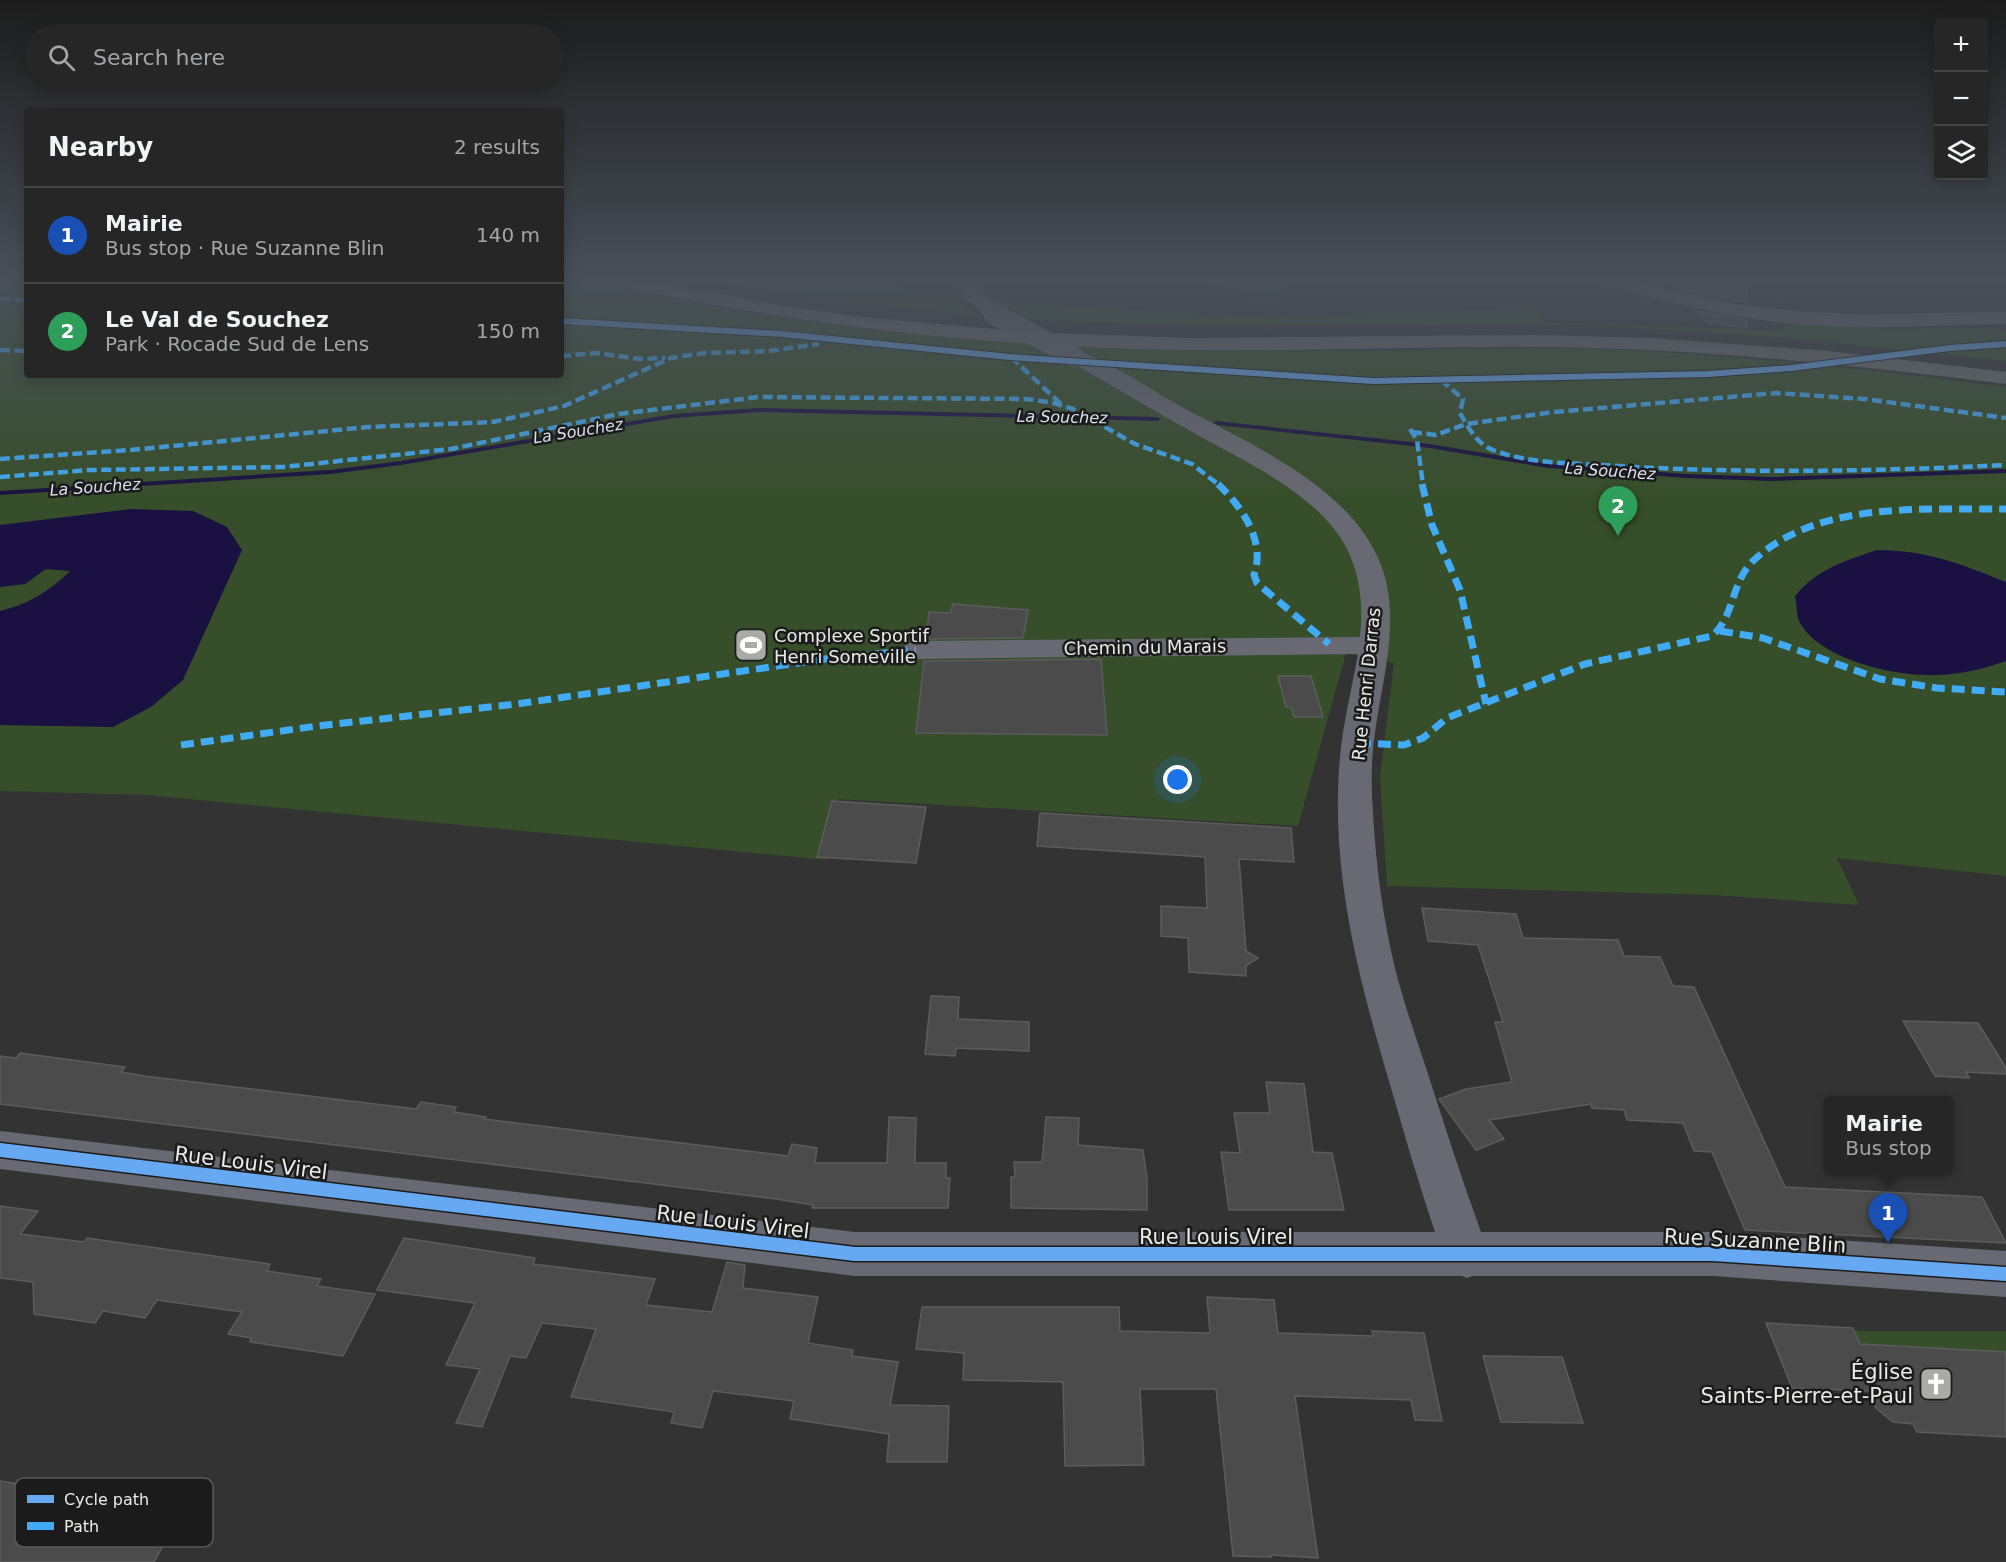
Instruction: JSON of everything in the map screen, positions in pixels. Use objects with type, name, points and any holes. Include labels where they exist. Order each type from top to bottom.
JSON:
[{"type":"highway","points":[[1772,354],[2006,378]]},
{"type":"highway","points":[[1881,354],[2006,368]]},
{"type":"street","name":"Rue Henri Darras","points":[[1069,354],[1280,472],[1313,495],[1335,514],[1359,547],[1372,575],[1376,603],[1373,646],[1356,756],[1356,818],[1362,884],[1377,972],[1446,1200],[1467,1256]]},
{"type":"street","name":"Chemin du Marais","points":[[916,650],[1182,648],[1329,644],[1373,646]]},
{"type":"street","name":"Rue Louis Virel","points":[[0,1150],[855,1254],[1467,1256]]},
{"type":"street","name":"Rue Suzanne Blin","points":[[1467,1256],[1713,1254],[2006,1274]]},
{"type":"green space","points":[[0,354],[24,354],[24,378],[564,378],[564,354],[1692,354],[1798,363],[2006,387],[2006,876],[1837,858],[1859,905],[1713,895],[1387,886],[1380,777],[1394,663],[1346,653],[1298,826],[838,799],[826,860],[147,795],[0,791]]},
{"type":"green space","points":[[1940,354],[2006,354],[2006,361]]},
{"type":"green space","points":[[1854,1331],[2006,1331],[2006,1352],[1862,1350]]},
{"type":"shaded area","points":[[131,509],[193,511],[227,527],[242,550],[183,680],[151,707],[113,727],[0,725],[0,611],[38,596],[70,571],[46,569],[25,584],[0,587],[0,525]]},
{"type":"shaded area","points":[[1877,550],[1927,555],[2006,582],[2006,661],[1956,674],[1903,673],[1862,664],[1843,657],[1811,636],[1800,623],[1795,596],[1822,572]]},
{"type":"building","points":[[953,604],[1028,610],[1023,638],[926,639],[929,612],[950,613]]},
{"type":"building","points":[[1101,659],[1107,735],[916,733],[924,661]]},
{"type":"building","points":[[1278,676],[1311,676],[1323,717],[1294,717],[1292,708],[1286,707]]},
{"type":"building","points":[[832,801],[926,807],[916,863],[817,857]]},
{"type":"building","points":[[1040,813],[1291,828],[1294,862],[1239,859],[1246,951],[1258,958],[1246,966],[1246,976],[1189,972],[1188,938],[1161,936],[1161,906],[1207,908],[1205,857],[1037,846]]},
{"type":"building","points":[[1422,908],[1516,914],[1523,938],[1618,940],[1624,956],[1660,957],[1673,986],[1694,987],[1785,1187],[1982,1197],[2006,1243],[1745,1230],[1712,1152],[1694,1151],[1683,1123],[1627,1120],[1624,1110],[1592,1108],[1591,1104],[1489,1120],[1504,1139],[1476,1150],[1439,1099],[1466,1089],[1512,1082],[1495,1022],[1503,1022],[1478,945],[1428,941]]},
{"type":"building","points":[[931,996],[959,997],[958,1019],[1029,1022],[1029,1051],[956,1048],[955,1056],[925,1054]]},
{"type":"building","points":[[1903,1021],[1978,1023],[2006,1068],[2006,1074],[1966,1072],[1969,1078],[1935,1076]]},
{"type":"building","points":[[20,1053],[125,1067],[121,1072],[144,1076],[416,1109],[421,1102],[456,1107],[454,1112],[486,1117],[484,1119],[788,1156],[792,1144],[817,1148],[815,1163],[887,1163],[889,1117],[916,1118],[915,1163],[946,1163],[946,1178],[950,1178],[948,1208],[812,1208],[813,1205],[776,1199],[0,1104],[0,1056],[16,1058]]},
{"type":"building","points":[[1266,1082],[1304,1084],[1313,1152],[1332,1153],[1344,1210],[1229,1210],[1221,1152],[1240,1153],[1234,1113],[1270,1113]]},
{"type":"building","points":[[1046,1117],[1079,1118],[1078,1145],[1143,1150],[1147,1179],[1147,1210],[1011,1208],[1011,1177],[1015,1177],[1014,1162],[1042,1162]]},
{"type":"building","points":[[0,1206],[38,1211],[20,1234],[84,1242],[87,1238],[270,1264],[267,1271],[321,1279],[317,1286],[375,1294],[343,1356],[250,1342],[251,1338],[228,1334],[242,1312],[157,1300],[145,1318],[103,1311],[95,1323],[34,1314],[33,1282],[0,1278]]},
{"type":"building","points":[[404,1238],[535,1258],[533,1264],[655,1279],[646,1305],[712,1312],[727,1262],[745,1265],[743,1288],[818,1297],[808,1343],[853,1350],[852,1356],[898,1362],[890,1405],[949,1406],[947,1462],[887,1462],[889,1434],[790,1419],[794,1401],[713,1391],[702,1428],[671,1423],[674,1412],[571,1397],[596,1329],[542,1323],[526,1358],[510,1356],[482,1427],[456,1423],[480,1369],[446,1365],[475,1303],[377,1290]]},
{"type":"building","points":[[1207,1297],[1274,1300],[1278,1333],[1373,1336],[1372,1331],[1424,1333],[1442,1421],[1415,1420],[1411,1400],[1295,1396],[1318,1558],[1271,1555],[1271,1557],[1233,1556],[1216,1389],[1140,1389],[1144,1465],[1065,1466],[1063,1382],[963,1380],[964,1353],[916,1349],[922,1307],[1119,1307],[1120,1331],[1210,1333]]},
{"type":"building","name":"Église Saints-Pierre-et-Paul","points":[[1766,1323],[1853,1328],[1860,1344],[2006,1352],[2006,1437],[1917,1432],[1913,1424],[1893,1422],[1876,1408],[1869,1391],[1792,1388]]},
{"type":"building","points":[[1483,1356],[1562,1357],[1583,1423],[1501,1422]]},
{"type":"building","points":[[0,1481],[15,1483],[15,1547],[162,1547],[154,1562],[0,1562]]},
{"type":"waterway","name":"La Souchez","points":[[0,493],[330,472],[401,463],[674,416],[758,410],[1157,419]]},
{"type":"waterway","name":"La Souchez","points":[[1218,423],[1430,446],[1549,466],[1687,476],[1772,479],[2006,471]]},
{"type":"marked path","points":[[564,356],[586,354]]},
{"type":"marked path","points":[[603,354],[639,359],[665,358]]},
{"type":"marked path","points":[[0,459],[131,450],[368,427],[493,422],[564,406],[671,358],[699,354]]},
{"type":"marked path","points":[[1011,357],[1061,404]]},
{"type":"marked path","points":[[1441,380],[1463,399],[1460,413],[1483,444],[1492,450],[1523,458],[1671,469],[1767,471],[2006,465]]},
{"type":"marked path","points":[[1412,432],[1436,435],[1466,424],[1554,412],[1776,393],[1865,399],[2006,418]]},
{"type":"marked path","points":[[0,477],[90,470],[283,467],[451,449],[619,414],[758,397],[1045,401],[1073,409],[1126,439],[1184,460],[1209,476],[1233,501],[1252,532],[1258,547],[1259,562],[1254,575],[1257,583],[1329,644]]},
{"type":"marked path","points":[[1410,429],[1417,440],[1421,478],[1432,525],[1460,590],[1486,704]]},
{"type":"marked path","points":[[1358,743],[1404,745],[1423,738],[1447,718],[1585,664],[1712,636],[1726,620],[1744,571],[1777,543],[1806,529],[1838,519],[1872,514],[2006,509]]},
{"type":"marked path","points":[[1720,631],[1763,638],[1880,679],[1937,688],[2006,692]]},
{"type":"marked path","points":[[181,745],[317,726],[517,704],[832,658],[916,650]]},
{"type":"cycle path","points":[[979,354],[1373,381],[1708,374],[1791,368],[1903,354]]},
{"type":"cycle path","points":[[0,1150],[855,1254],[1713,1254],[2006,1274]]},
{"type":"place","name":"Le Val de Souchez","points":[[1618,536]]},
{"type":"place","name":"Complexe Sportif Henri Someville","points":[[751,645]]},
{"type":"place","name":"Mairie","points":[[1888,1243]]},
{"type":"place","name":"Église Saints-Pierre-et-Paul","points":[[1936,1384]]}]
